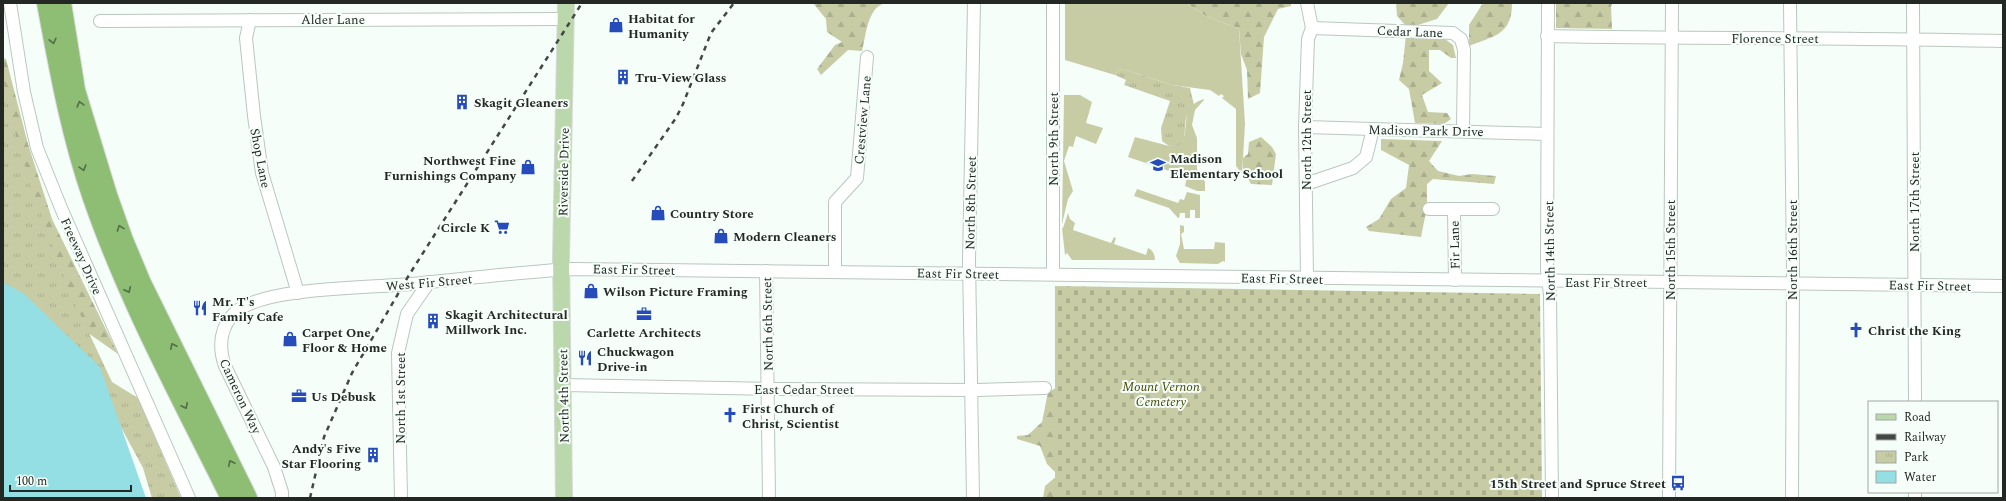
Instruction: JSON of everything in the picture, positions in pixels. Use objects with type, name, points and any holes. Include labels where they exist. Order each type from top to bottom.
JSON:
[{"type":"highway","points":[[46,3],[68,113],[91,197],[125,285],[230,498]]},
{"type":"highway","points":[[62,3],[76,90],[108,195],[124,240],[142,283],[248,498]]},
{"type":"main road","name":"Riverside Drive","points":[[561,269],[566,11]]},
{"type":"main road","name":"North 4th Street","points":[[561,269],[564,498]]},
{"type":"street","name":"Freeway Drive","points":[[10,3],[8,21],[37,148],[61,208],[189,498]]},
{"type":"street","name":"North 8th Street","points":[[973,498],[969,273],[974,3]]},
{"type":"street","name":"North 9th Street","points":[[1053,3],[1054,274]]},
{"type":"street","name":"North 12th Street","points":[[1306,3],[1312,28],[1308,39],[1305,128],[1307,278]]},
{"type":"street","name":"North 14th Street","points":[[1548,3],[1547,36],[1552,498]]},
{"type":"street","name":"North 15th Street","points":[[1670,498],[1669,282],[1672,3]]},
{"type":"street","name":"North 16th Street","points":[[1790,3],[1792,498]]},
{"type":"street","name":"North 17th Street","points":[[1913,3],[1915,401]]},
{"type":"street","name":"Alder Lane","points":[[100,21],[250,20],[566,11]]},
{"type":"street","name":"Shop Lane","points":[[250,20],[246,38],[254,116],[262,173],[298,293]]},
{"type":"street","name":"Cedar Lane","points":[[1312,28],[1453,33],[1461,39],[1464,50],[1463,131]]},
{"type":"street","name":"Florence Street","points":[[1547,36],[1672,39],[1789,38],[2003,41]]},
{"type":"street","name":"Crestview Lane","points":[[835,272],[835,202],[857,178],[867,57]]},
{"type":"street","name":"Madison Park Drive","points":[[1305,128],[1548,134]]},
{"type":"street","points":[[1306,184],[1358,165],[1366,158],[1373,129]]},
{"type":"street","name":"Fir Lane","points":[[1429,209],[1493,209]]},
{"type":"street","name":"Fir Lane","points":[[1454,209],[1455,280]]},
{"type":"street","name":"East Fir Street","points":[[561,269],[766,270],[2003,286]]},
{"type":"street","name":"West Fir Street","points":[[298,293],[561,269]]},
{"type":"street","name":"North 6th Street","points":[[766,270],[769,498]]},
{"type":"street","name":"North 1st Street","points":[[401,498],[398,352],[407,314],[428,282]]},
{"type":"street","name":"Cameron Way","points":[[282,498],[282,492],[274,467],[225,366],[221,353],[221,341],[226,324],[237,311],[261,299],[298,293]]},
{"type":"street","name":"East Cedar Street","points":[[563,385],[971,390],[1045,388]]},
{"type":"green space","points":[[813,3],[885,3],[874,10],[871,16],[862,51],[848,50],[821,75],[817,69],[835,45],[842,42],[827,32],[826,19]]},
{"type":"green space","points":[[1065,3],[1186,3],[1206,16],[1239,29],[1245,124],[1242,174],[1236,166],[1236,109],[1222,98],[1224,96],[1221,94],[1219,96],[1210,90],[1172,85],[1123,69],[1118,70],[1115,75],[1065,60]]},
{"type":"green space","points":[[1186,3],[1291,3],[1291,6],[1278,9],[1264,37],[1260,93],[1248,99],[1247,70],[1241,54],[1239,29],[1206,16]]},
{"type":"green space","points":[[1396,3],[1449,3],[1437,19],[1408,28],[1397,16]]},
{"type":"green space","points":[[1483,3],[1512,3],[1509,22],[1500,33],[1469,46],[1469,25]]},
{"type":"green space","points":[[1556,3],[1613,3],[1611,6],[1612,29],[1556,28]]},
{"type":"green space","points":[[1406,35],[1445,39],[1453,45],[1456,58],[1451,58],[1440,50],[1429,50],[1429,71],[1442,83],[1422,95],[1428,112],[1447,113],[1451,119],[1444,124],[1415,123],[1409,89],[1399,80],[1403,63]]},
{"type":"green space","points":[[3,58],[6,59],[28,144],[52,219],[118,354],[78,326],[3,280]]},
{"type":"green space","points":[[1123,69],[1172,85],[1190,88],[1194,105],[1187,116],[1184,136],[1180,145],[1169,146],[1162,141],[1161,128],[1170,101],[1124,85],[1126,80],[1115,75],[1118,70]]},
{"type":"green space","points":[[3,77],[11,118],[30,184],[71,295],[112,382],[138,398],[181,498],[152,498],[143,468],[116,418],[3,296]]},
{"type":"green space","points":[[1064,95],[1080,95],[1092,102],[1086,123],[1103,128],[1096,144],[1076,136],[1073,147],[1069,146],[1064,161],[1073,191],[1068,199],[1062,224]]},
{"type":"green space","points":[[1204,99],[1195,110],[1192,125],[1197,138],[1197,169],[1205,182],[1205,191],[1197,191],[1185,186],[1187,177],[1128,157],[1135,137],[1169,146],[1180,144],[1185,134],[1187,117],[1190,108]]},
{"type":"green space","points":[[1261,137],[1272,147],[1276,154],[1272,185],[1251,184],[1243,170],[1243,158],[1248,154],[1249,142]]},
{"type":"green space","points":[[1381,139],[1442,141],[1429,161],[1438,171],[1459,176],[1472,174],[1496,176],[1494,184],[1433,179],[1427,184],[1427,207],[1421,237],[1369,231],[1366,227],[1379,219],[1391,199],[1406,188],[1409,165],[1381,150]]},
{"type":"green space","points":[[1137,189],[1178,203],[1180,199],[1184,200],[1187,192],[1200,195],[1200,218],[1195,218],[1195,210],[1190,210],[1190,218],[1185,218],[1185,213],[1180,213],[1178,218],[1169,208],[1134,196]]},
{"type":"green space","points":[[1068,213],[1070,219],[1075,223],[1073,230],[1111,243],[1114,237],[1116,238],[1114,244],[1146,255],[1148,248],[1155,256],[1155,260],[1072,260],[1067,253],[1065,255],[1062,228]]},
{"type":"green space","points":[[1180,225],[1184,226],[1184,232],[1181,234],[1184,249],[1214,249],[1215,242],[1225,243],[1225,262],[1223,261],[1218,264],[1180,263],[1176,256],[1180,244]]},
{"type":"green space","name":"Mount Vernon Cemetery","points":[[1055,286],[1540,294],[1542,498],[1055,498]]},
{"type":"green space","points":[[1058,387],[1066,498],[1043,498],[1045,486],[1058,475],[1047,464],[1040,446],[1017,439],[1017,436],[1028,435],[1042,422],[1048,392]]},
{"type":"water","points":[[3,282],[24,294],[100,367],[146,498],[3,498]]},
{"type":"railway","points":[[310,498],[324,437],[352,373],[409,275],[582,3]]},
{"type":"railway","points":[[632,181],[676,118],[711,33],[734,3]]},
{"type":"place","name":"Habitat for Humanity","points":[[616,25]]},
{"type":"place","name":"Tru-View Glass","points":[[623,77]]},
{"type":"place","name":"Skagit Gleaners","points":[[462,102]]},
{"type":"place","name":"Madison Elementary School","points":[[1158,165]]},
{"type":"place","name":"Northwest Fine Furnishings Company","points":[[528,167]]},
{"type":"place","name":"Country Store","points":[[658,213]]},
{"type":"place","name":"Circle K","points":[[502,227]]},
{"type":"place","name":"Modern Cleaners","points":[[721,236]]},
{"type":"place","name":"Wilson Picture Framing","points":[[591,291]]},
{"type":"place","name":"Mr. T's Family Cafe","points":[[200,308]]},
{"type":"place","name":"Carlette Architects","points":[[644,314]]},
{"type":"place","name":"Skagit Architectural Millwork Inc.","points":[[433,321]]},
{"type":"place","name":"Christ the King","points":[[1856,330]]},
{"type":"place","name":"Carpet One Floor & Home","points":[[290,339]]},
{"type":"place","name":"Chuckwagon Drive-in","points":[[585,358]]},
{"type":"place","name":"Us Debusk","points":[[299,396]]},
{"type":"place","name":"First Church of Christ, Scientist","points":[[730,415]]},
{"type":"place","name":"Andy's Five Star Flooring","points":[[373,455]]},
{"type":"place","name":"15th Street and Spruce Street","points":[[1678,483]]}]
